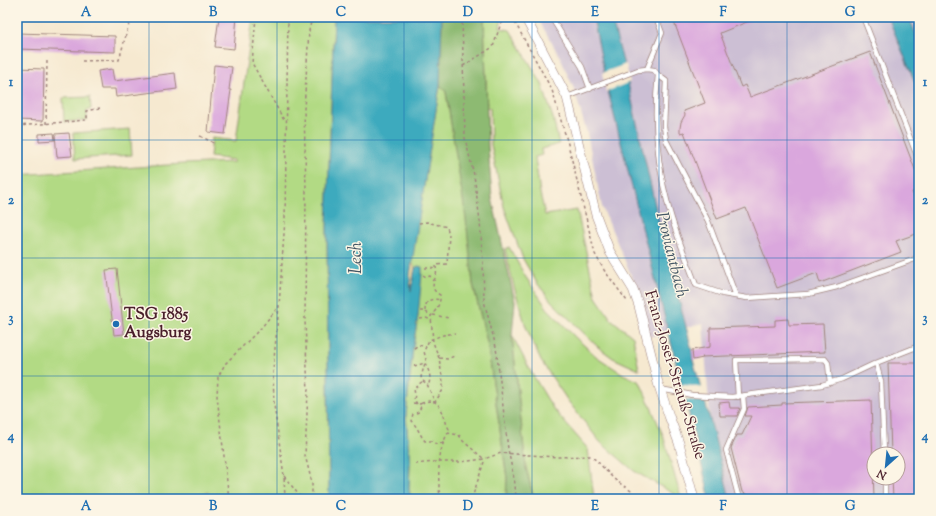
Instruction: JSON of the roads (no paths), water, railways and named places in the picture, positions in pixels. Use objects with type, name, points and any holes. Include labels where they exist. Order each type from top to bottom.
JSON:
[{"type":"street","name":"Franz-Josef-Strauß-Straße","points":[[525,17],[567,97],[596,215],[610,252],[633,289],[660,389],[679,443],[694,499]]},
{"type":"lane","points":[[551,17],[582,67],[590,89]]},
{"type":"lane","points":[[647,69],[662,33],[656,17]]},
{"type":"lane","points":[[863,17],[919,161]]},
{"type":"lane","points":[[567,97],[638,70],[654,70],[666,81],[664,126],[666,140],[708,221],[736,296]]},
{"type":"lane","points":[[658,75],[656,90],[656,143],[660,171],[669,211],[696,284],[723,294],[747,298],[808,294],[838,286],[915,259],[919,256]]},
{"type":"lane","points":[[660,389],[715,397],[741,397],[822,385],[842,379],[876,363],[919,346]]},
{"type":"lane","points":[[739,499],[726,450],[744,409],[736,360],[825,359],[828,363],[830,383]]},
{"type":"lane","points":[[876,363],[881,381],[884,446]]},
{"type":"lane","points":[[885,486],[885,499]]},
{"type":"water","name":"Lech","points":[[334,17],[442,17],[440,85],[410,276],[411,291],[415,268],[418,266],[422,267],[418,316],[413,347],[406,415],[410,464],[409,489],[411,499],[329,499],[327,226]]},
{"type":"water","points":[[593,17],[611,17],[624,65],[657,214],[692,350],[693,360],[710,419],[730,499],[710,499],[608,91]]},
{"type":"water","points":[[888,17],[909,17],[919,42],[919,92]]},
{"type":"place","name":"TSG 1885 Augsburg","points":[[116,324]]},
{"type":"water label","name":"Proviantbach","points":[[671,255]]}]
